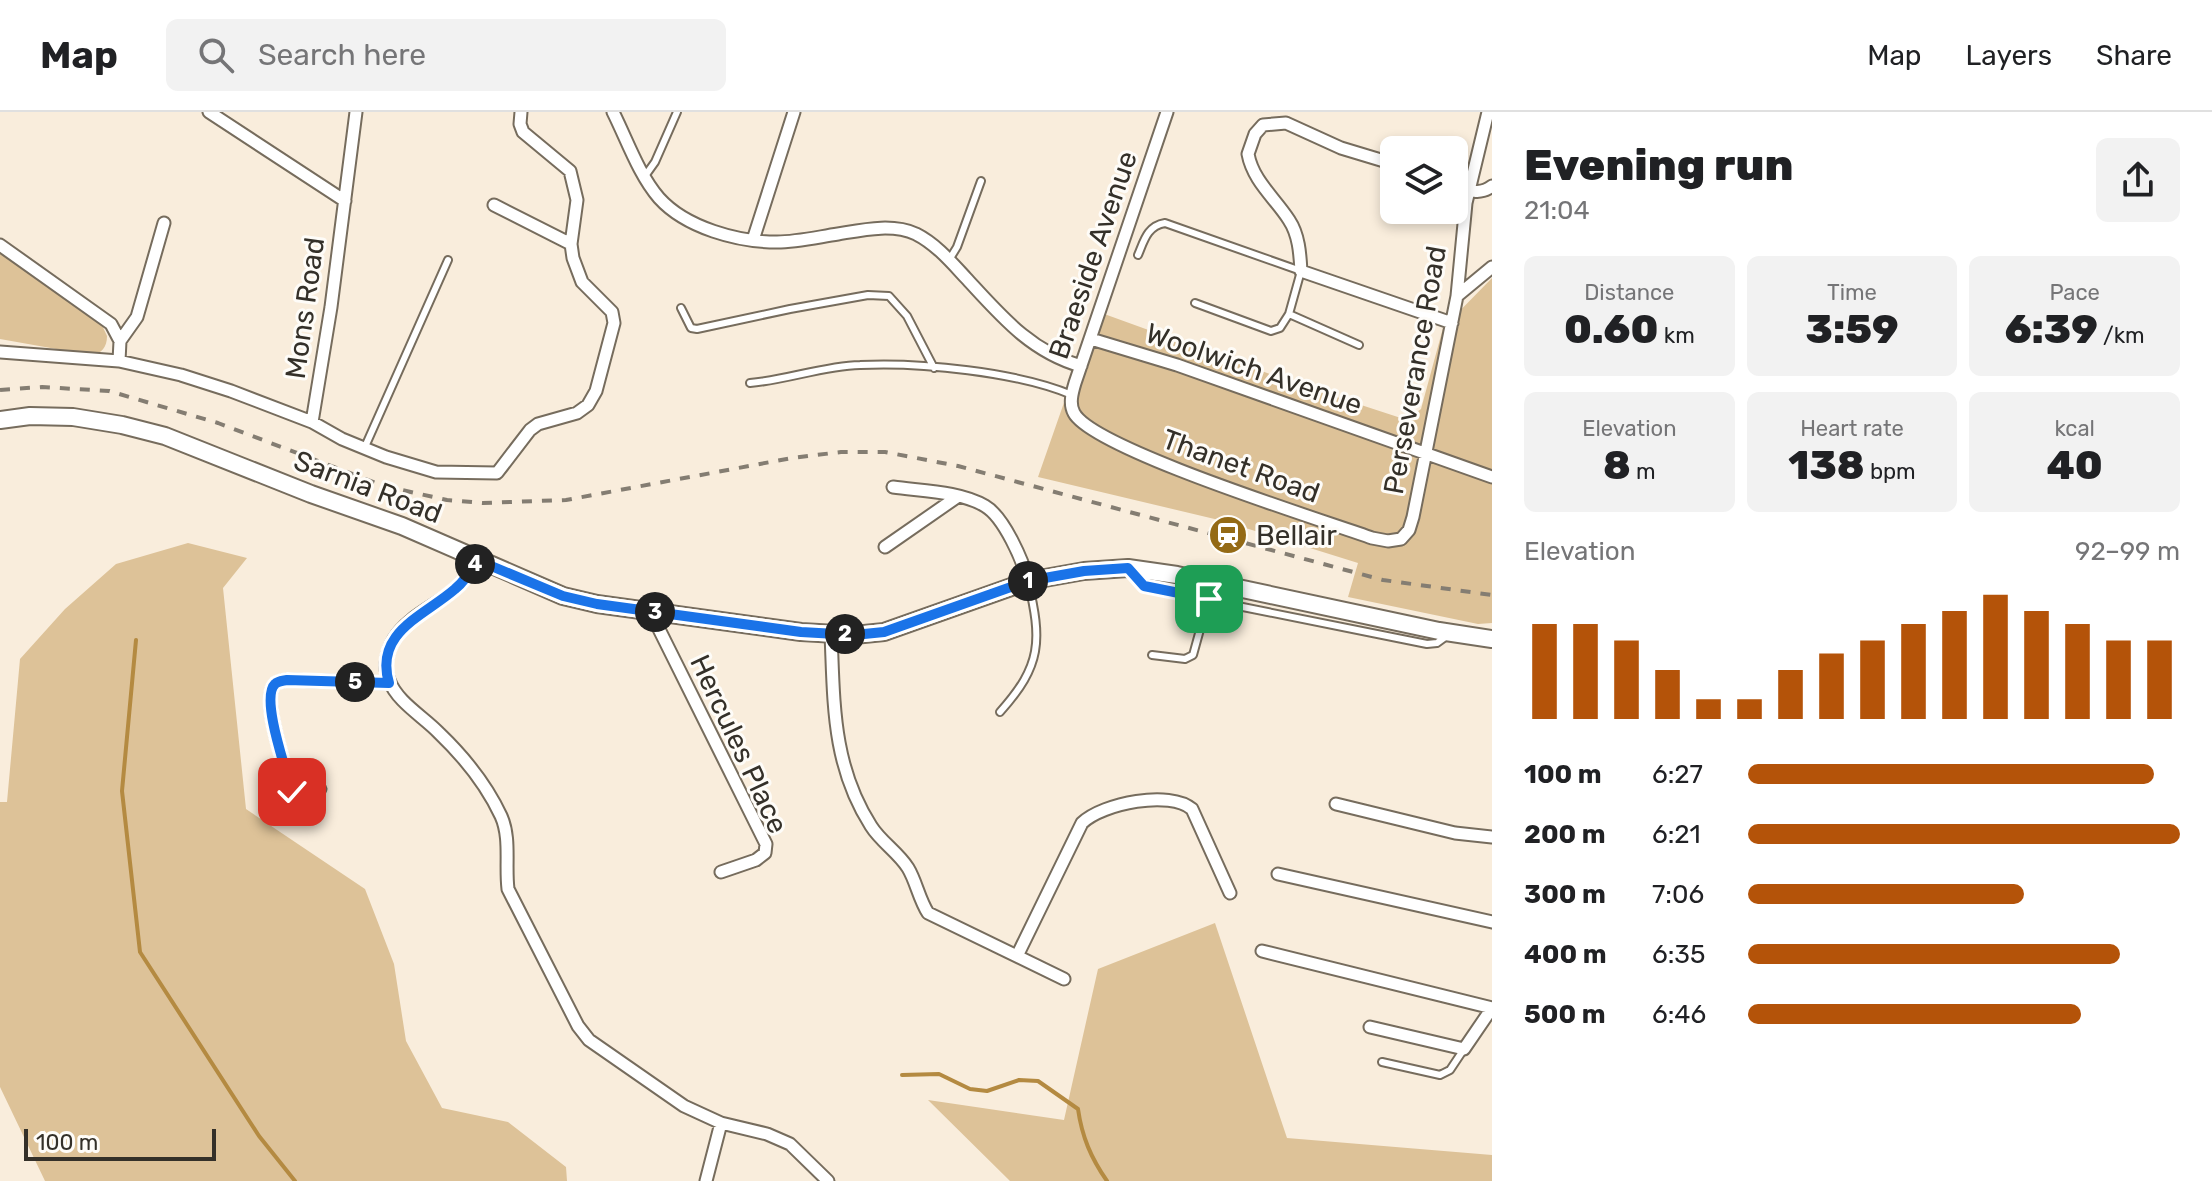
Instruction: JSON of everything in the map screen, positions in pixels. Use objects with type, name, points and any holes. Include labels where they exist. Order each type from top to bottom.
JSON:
[{"type":"main road","name":"Sarnia Road","points":[[0,420],[30,416],[73,417],[165,436],[402,526],[563,596],[650,611],[831,634],[884,632],[1028,581],[1084,571],[1128,568],[1210,591],[1320,614],[1492,639]]},
{"type":"main road","name":"Sarnia Road","points":[[1458,634],[1492,630]]},
{"type":"street","name":"Mons Road","points":[[209,112],[345,201]]},
{"type":"street","name":"Mons Road","points":[[312,422],[356,112]]},
{"type":"street","points":[[0,352],[119,361],[181,375],[312,422],[364,449],[436,472],[497,473],[538,424],[577,413],[588,405],[596,391],[614,323],[609,307],[578,275],[571,244],[577,200],[570,171],[523,132],[521,112]]},
{"type":"street","points":[[613,112],[645,176],[658,197],[674,212],[715,230],[753,240],[794,241],[873,230],[901,229],[916,234],[949,260],[1028,341],[1046,354],[1081,366]]},
{"type":"street","points":[[753,240],[794,112]]},
{"type":"street","name":"Braeside Avenue","points":[[1074,414],[1072,395],[1167,112]]},
{"type":"street","name":"Perseverance Road","points":[[1468,190],[1488,112]]},
{"type":"street","points":[[1298,115],[1286,123],[1263,125],[1250,145],[1249,161],[1257,178],[1290,221],[1297,238],[1301,271],[1452,323]]},
{"type":"street","points":[[1286,123],[1341,148],[1380,160]]},
{"type":"street","points":[[1468,190],[1482,192],[1492,186]]},
{"type":"street","points":[[494,205],[571,244]]},
{"type":"street","points":[[120,341],[137,317],[164,223]]},
{"type":"street","name":"Perseverance Road","points":[[1401,539],[1409,530],[1413,517],[1426,453],[1457,296],[1464,224]]},
{"type":"street","points":[[0,245],[111,324],[120,341],[119,361]]},
{"type":"street","points":[[1457,296],[1492,267]]},
{"type":"street","name":"Woolwich Avenue","points":[[1091,339],[1177,365],[1492,477]]},
{"type":"street","name":"Thanet Road","points":[[1074,414],[1096,434],[1148,458],[1372,538],[1388,541],[1401,539]]},
{"type":"street","points":[[893,487],[957,497],[993,511],[1023,562],[1028,581]]},
{"type":"street","points":[[885,547],[957,497]]},
{"type":"street","points":[[477,560],[455,590],[401,629],[387,658],[386,673],[398,695],[442,735],[464,761],[502,817],[507,842],[505,867],[508,889],[583,1033],[601,1049],[684,1106],[721,1123],[767,1134],[790,1144],[828,1181]]},
{"type":"street","name":"Hercules Place","points":[[650,611],[766,844],[762,856],[721,872]]},
{"type":"street","points":[[831,634],[838,743],[844,769],[870,824],[909,870],[920,901],[928,913],[1064,979]]},
{"type":"street","points":[[320,789],[292,792],[271,716],[272,686],[287,680],[389,683]]},
{"type":"street","points":[[1017,956],[1082,823],[1090,815],[1117,804],[1166,801],[1186,804],[1192,809],[1230,893]]},
{"type":"street","points":[[1336,804],[1455,833],[1492,837]]},
{"type":"street","points":[[1278,874],[1492,922]]},
{"type":"street","points":[[1262,951],[1492,1008],[1464,1049],[1370,1027]]},
{"type":"street","points":[[706,1181],[721,1123]]},
{"type":"lane","points":[[645,176],[655,162],[677,112]]},
{"type":"lane","points":[[949,260],[957,247],[981,181]]},
{"type":"lane","points":[[1138,255],[1148,233],[1154,226],[1165,223],[1301,271],[1289,314],[1280,328],[1271,331],[1195,303]]},
{"type":"lane","points":[[364,449],[448,260]]},
{"type":"lane","points":[[681,308],[691,328],[697,329],[790,309],[880,294],[889,296],[900,305],[934,368]]},
{"type":"lane","points":[[1289,314],[1359,345]]},
{"type":"lane","points":[[750,383],[861,365],[934,368],[1022,379],[1072,395]]},
{"type":"lane","points":[[1000,712],[1019,691],[1036,657],[1033,602],[1028,581]]},
{"type":"lane","points":[[1152,655],[1185,659],[1193,655],[1210,591]]},
{"type":"lane","points":[[1382,1062],[1440,1075],[1450,1070],[1464,1049]]},
{"type":"shaded area","points":[[0,253],[101,323],[107,336],[103,349],[90,355],[0,339]]},
{"type":"shaded area","points":[[1492,278],[1492,623],[1478,624],[1348,597],[1358,563],[1223,521],[1038,477],[1096,311],[1407,420],[1421,409],[1443,328]]},
{"type":"shaded area","points":[[188,543],[247,558],[223,588],[246,809],[365,889],[394,964],[406,1041],[442,1108],[508,1122],[566,1167],[567,1181],[45,1181],[0,1087],[0,802],[7,802],[20,659],[65,609],[116,564]]},
{"type":"shaded area","points":[[1215,923],[1287,1138],[1492,1155],[1492,1181],[1010,1181],[928,1100],[1064,1120],[1098,969]]},
{"type":"waterway","points":[[136,640],[122,791],[140,952],[259,1136],[295,1181]]},
{"type":"waterway","points":[[902,1075],[939,1074],[970,1089],[987,1091],[1019,1080],[1038,1081],[1078,1109],[1088,1147],[1107,1181]]},
{"type":"railway","points":[[0,390],[42,387],[109,391],[218,423],[384,486],[447,500],[483,503],[566,500],[792,458],[841,452],[885,452],[958,466],[1383,580],[1492,595]]},
{"type":"place","name":"Bellair","points":[[1228,535]]},
{"type":"route","points":[[292,792],[271,716],[272,686],[287,680],[389,683],[387,658],[401,629],[455,590],[477,560],[563,596],[597,604],[831,634],[884,632],[1028,581],[1084,571],[1128,568],[1134,578],[1148,588],[1209,599]]}]
